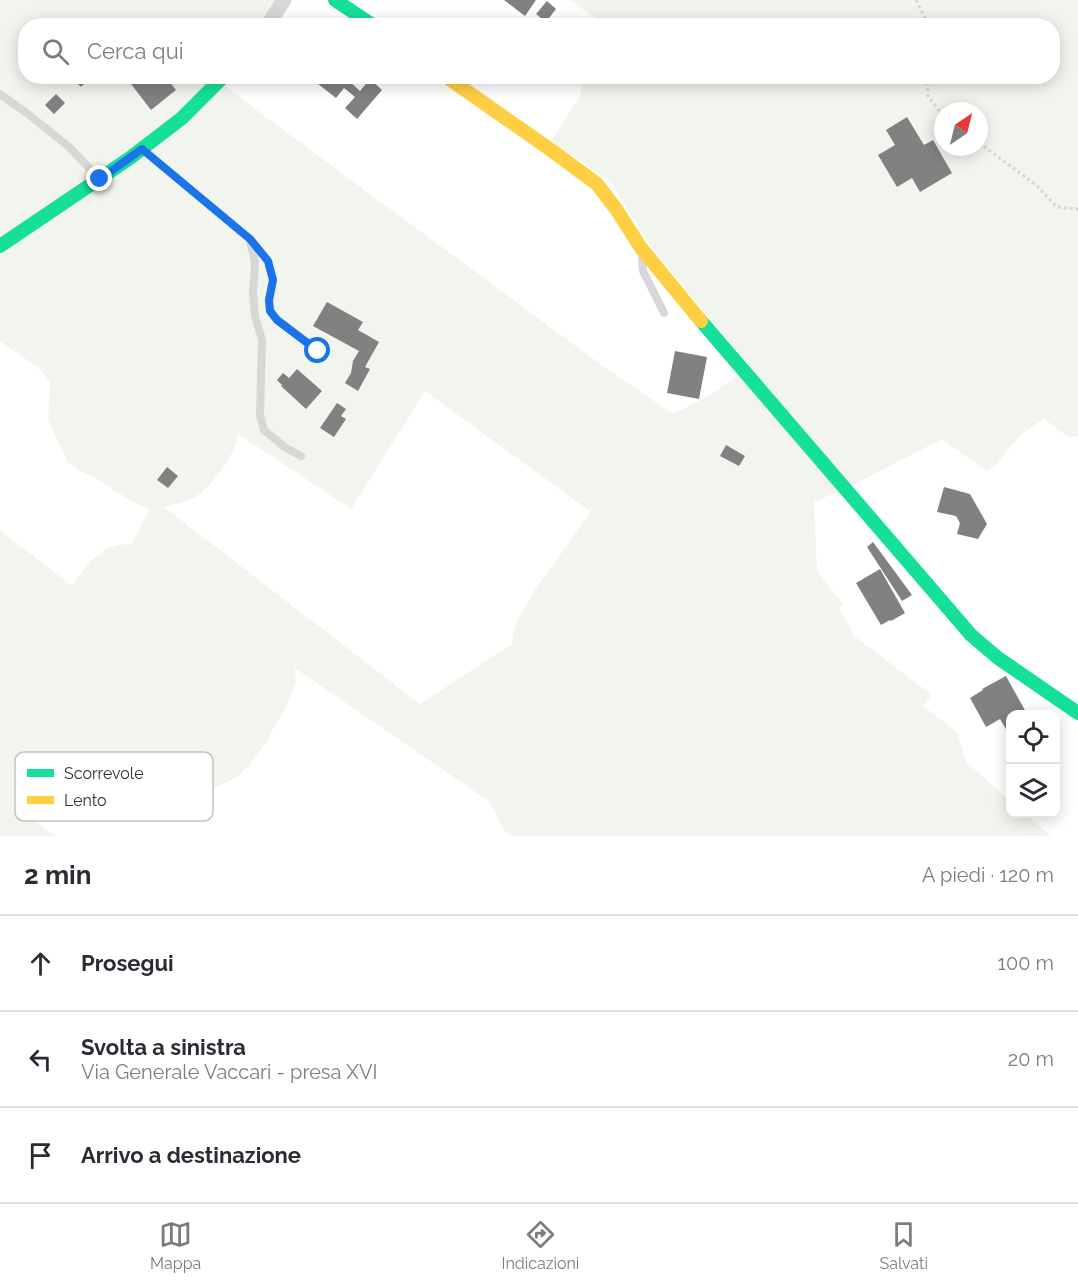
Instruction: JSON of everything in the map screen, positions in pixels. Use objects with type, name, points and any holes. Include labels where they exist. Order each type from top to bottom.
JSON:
[{"type":"street","points":[[272,18],[284,0]]},
{"type":"street","points":[[335,0],[362,18]]},
{"type":"street","points":[[0,246],[142,149],[182,118],[216,84]]},
{"type":"street","points":[[456,84],[597,184],[663,276],[971,635],[999,658],[1078,713]]},
{"type":"lane","points":[[0,94],[68,146],[100,179]]},
{"type":"lane","points":[[142,149],[250,239],[268,261],[273,280],[269,300],[270,311],[277,320],[318,351]]},
{"type":"lane","points":[[250,239],[255,262],[253,293],[255,316],[262,340],[260,415],[264,430],[286,448],[301,456]]},
{"type":"lane","points":[[641,248],[643,271],[664,313]]},
{"type":"path","points":[[916,0],[925,18]]},
{"type":"path","points":[[927,84],[928,96],[934,104]]},
{"type":"path","points":[[988,150],[1035,184],[1057,207],[1078,208]]},
{"type":"shaded area","points":[[0,0],[276,0],[265,18],[18,18],[18,84],[222,84],[603,366],[673,414],[712,394],[750,366],[654,252],[611,182],[551,141],[579,98],[582,84],[1060,84],[1060,18],[595,18],[570,0],[1078,0],[1078,436],[1070,438],[1044,419],[1020,436],[1000,461],[987,471],[942,439],[853,485],[814,502],[817,571],[843,604],[840,609],[854,636],[932,695],[923,706],[957,732],[966,762],[1006,797],[1006,818],[1030,818],[1051,836],[511,836],[503,829],[490,802],[295,668],[296,683],[283,714],[268,740],[237,777],[213,789],[213,752],[15,752],[15,821],[35,821],[55,836],[0,836],[0,530],[72,586],[91,561],[103,551],[118,545],[132,544],[149,510],[67,461],[48,420],[50,382],[41,370],[0,341]],"holes":[[[425,391],[591,512],[536,588],[520,615],[514,629],[512,644],[420,704],[164,507],[185,502],[204,490],[227,462],[238,434],[351,509]]]},
{"type":"building","points":[[504,0],[536,0],[525,16]]},
{"type":"building","points":[[547,1],[556,9],[549,18],[541,18],[536,14]]},
{"type":"building","points":[[131,84],[171,84],[176,90],[151,110]]},
{"type":"building","points":[[318,84],[352,84],[360,91],[366,84],[375,84],[382,90],[357,119],[345,108],[355,97],[344,88],[336,98]]},
{"type":"building","points":[[56,94],[65,103],[54,114],[45,105]]},
{"type":"building","points":[[907,117],[924,145],[933,140],[934,156],[942,156],[952,173],[920,192],[912,178],[897,187],[878,155],[895,145],[886,130]]},
{"type":"building","points":[[327,302],[363,322],[358,330],[379,342],[365,367],[370,369],[358,391],[345,383],[359,351],[313,326]]},
{"type":"building","points":[[675,351],[707,357],[699,399],[667,393]]},
{"type":"building","points":[[297,369],[322,391],[306,409],[277,380],[283,373],[289,378]]},
{"type":"building","points":[[337,403],[346,409],[341,416],[346,419],[334,437],[320,428]]},
{"type":"building","points":[[726,445],[745,456],[739,466],[720,456]]},
{"type":"building","points":[[167,467],[178,476],[168,488],[157,480]]},
{"type":"building","points":[[944,487],[970,494],[987,524],[978,539],[957,534],[960,523],[956,516],[937,512]]},
{"type":"building","points":[[873,542],[912,595],[902,601],[867,547]]},
{"type":"building","points":[[880,569],[905,613],[881,625],[856,583]]},
{"type":"building","points":[[1006,676],[1025,710],[1006,710],[1006,729],[1000,719],[986,727],[970,698]]},
{"type":"traffic: fast","points":[[335,0],[362,18]]},
{"type":"traffic: fast","points":[[0,246],[130,158],[182,118],[216,84]]},
{"type":"traffic: fast","points":[[701,321],[971,635],[998,658],[1078,713]]},
{"type":"traffic: slow","points":[[456,84],[597,184],[641,248],[701,321]]},
{"type":"route","points":[[100,179],[142,149],[250,239],[268,261],[273,280],[269,300],[270,311],[277,320],[318,351]]}]
